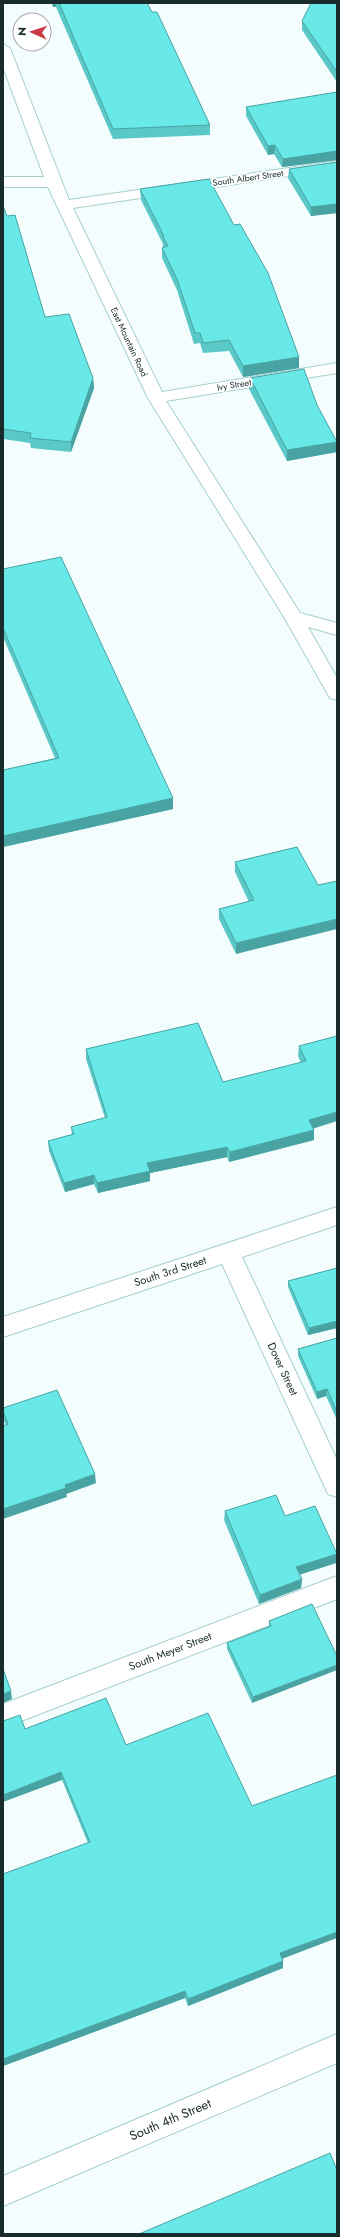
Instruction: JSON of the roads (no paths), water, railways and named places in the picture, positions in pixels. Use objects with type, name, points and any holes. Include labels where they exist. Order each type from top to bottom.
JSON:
[{"type":"street","name":"East Mountain Road","points":[[3,48],[53,182],[156,398],[293,617],[337,694]]},
{"type":"street","name":"South Albert Street","points":[[64,205],[337,165]]},
{"type":"street","points":[[3,182],[53,182]]},
{"type":"street","name":"Ivy Street","points":[[156,398],[337,368]]},
{"type":"street","points":[[293,617],[337,629]]},
{"type":"street","name":"South 3rd Street","points":[[3,1327],[337,1216]]},
{"type":"street","name":"Dover Street","points":[[228,1252],[337,1486]]},
{"type":"street","name":"South Meyer Street","points":[[3,1716],[337,1587]]},
{"type":"street","name":"South 4th Street","points":[[3,2191],[337,2048]]}]
